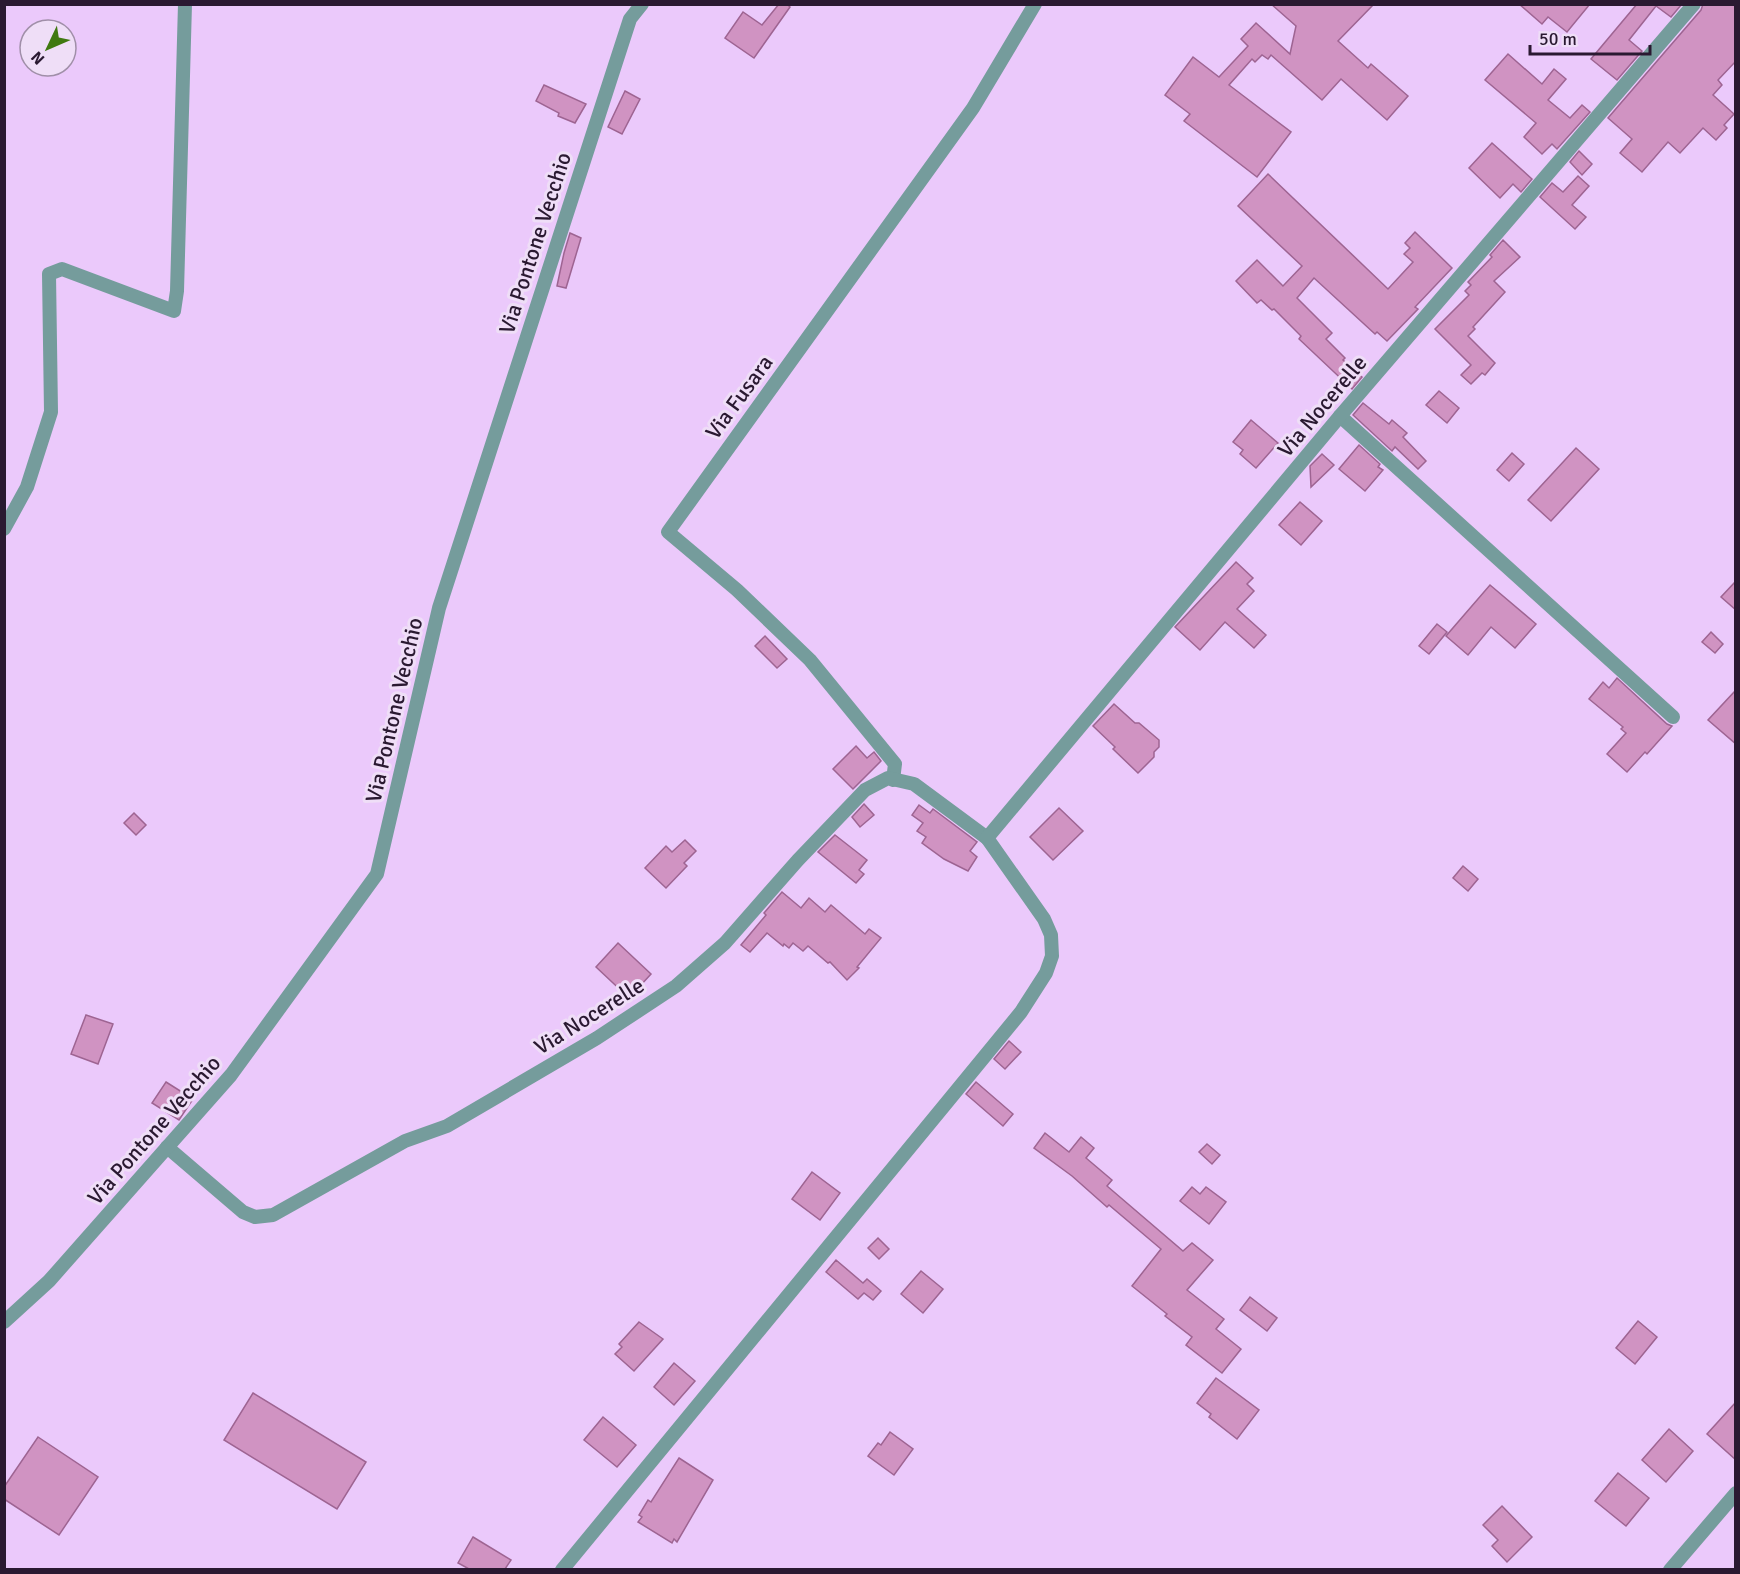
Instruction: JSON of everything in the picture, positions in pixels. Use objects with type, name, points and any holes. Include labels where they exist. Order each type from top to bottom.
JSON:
[{"type":"street","points":[[4,529],[27,487],[51,412],[49,274],[62,269],[174,311],[177,291],[185,4]]},
{"type":"street","name":"Via Pontone Vecchio","points":[[4,1322],[49,1281],[231,1075],[376,874],[439,608],[630,19],[642,4]]},
{"type":"street","name":"Via Fusara","points":[[893,780],[895,764],[810,660],[737,590],[668,532],[973,108],[1035,4]]},
{"type":"street","name":"Via Nocerelle","points":[[987,838],[1340,416],[1694,4]]},
{"type":"street","points":[[1340,416],[1673,717]]},
{"type":"street","name":"Via Nocerelle","points":[[167,1147],[243,1212],[255,1217],[273,1215],[405,1141],[447,1126],[597,1038],[676,986],[725,943],[798,860],[865,790],[888,778],[893,780]]},
{"type":"street","points":[[562,1569],[870,1198],[1013,1021],[1046,973],[1052,956],[1051,935],[1044,919],[987,838],[914,784],[893,780]]},
{"type":"street","points":[[1670,1569],[1736,1493]]},
{"type":"building","points":[[779,4],[787,4],[790,7],[754,58],[725,38],[743,12],[762,25]]},
{"type":"building","points":[[1271,4],[1374,4],[1338,41],[1368,68],[1371,64],[1408,96],[1387,120],[1341,79],[1322,100],[1271,55],[1268,59],[1262,55],[1255,62],[1252,59],[1229,85],[1291,132],[1257,177],[1184,121],[1190,114],[1165,95],[1193,57],[1219,77],[1248,46],[1241,39],[1256,23],[1290,54],[1296,26]]},
{"type":"building","points":[[1519,4],[1590,4],[1567,32],[1548,17],[1542,24]]},
{"type":"building","points":[[1637,4],[1682,4],[1671,17],[1656,6],[1629,40],[1642,51],[1617,80],[1591,59]]},
{"type":"building","points":[[1703,4],[1736,4],[1736,61],[1718,80],[1722,85],[1713,95],[1734,114],[1724,125],[1727,128],[1716,140],[1703,128],[1680,153],[1668,142],[1642,172],[1620,153],[1632,139],[1608,118],[1701,10]]},
{"type":"building","points":[[1508,54],[1542,84],[1554,69],[1566,79],[1548,100],[1570,118],[1582,105],[1590,112],[1557,149],[1552,144],[1542,154],[1524,137],[1536,123],[1485,80]]},
{"type":"building","points":[[544,85],[586,104],[575,123],[558,116],[559,113],[536,101]]},
{"type":"building","points":[[625,91],[640,99],[622,134],[608,127]]},
{"type":"building","points":[[1492,143],[1532,179],[1521,192],[1513,184],[1500,198],[1469,168]]},
{"type":"building","points":[[1579,151],[1592,164],[1582,175],[1570,162]]},
{"type":"building","points":[[1268,174],[1388,289],[1413,262],[1404,254],[1410,248],[1405,243],[1415,232],[1452,268],[1415,307],[1418,309],[1387,341],[1377,332],[1375,334],[1314,278],[1297,298],[1332,333],[1326,339],[1345,358],[1343,360],[1362,377],[1352,389],[1299,339],[1301,336],[1274,309],[1272,310],[1261,300],[1257,303],[1236,281],[1257,260],[1283,286],[1302,266],[1238,206]]},
{"type":"building","points":[[1578,176],[1589,186],[1572,205],[1586,217],[1575,229],[1540,197],[1552,183],[1563,192]]},
{"type":"building","points":[[570,233],[581,238],[566,288],[557,286]]},
{"type":"building","points":[[1503,240],[1520,257],[1494,281],[1505,292],[1473,327],[1475,329],[1468,336],[1495,363],[1485,375],[1482,373],[1471,384],[1461,375],[1471,365],[1435,329],[1469,295],[1465,291],[1471,285],[1468,282],[1492,257],[1490,255]]},
{"type":"building","points":[[1439,391],[1459,408],[1447,423],[1426,405]]},
{"type":"building","points":[[1363,403],[1389,424],[1392,420],[1407,433],[1403,437],[1426,461],[1418,469],[1395,447],[1392,451],[1353,415]]},
{"type":"building","points":[[1251,420],[1278,443],[1256,468],[1240,454],[1243,450],[1233,442]]},
{"type":"building","points":[[1359,445],[1380,464],[1378,467],[1383,470],[1365,491],[1339,469]]},
{"type":"building","points":[[1576,448],[1599,469],[1551,521],[1528,500]]},
{"type":"building","points":[[1512,453],[1524,464],[1509,481],[1497,470]]},
{"type":"building","points":[[1322,454],[1334,465],[1311,487],[1310,466]]},
{"type":"building","points":[[1300,502],[1322,521],[1301,545],[1279,525]]},
{"type":"building","points":[[1236,562],[1253,578],[1247,584],[1254,591],[1237,609],[1266,635],[1254,648],[1225,622],[1200,650],[1175,627]]},
{"type":"building","points":[[1736,581],[1736,610],[1721,597]]},
{"type":"building","points":[[1490,585],[1536,624],[1515,648],[1491,627],[1468,655],[1446,636]]},
{"type":"building","points":[[1437,624],[1447,632],[1429,654],[1419,646]]},
{"type":"building","points":[[1711,632],[1723,644],[1715,653],[1702,642]]},
{"type":"building","points":[[765,636],[787,659],[777,668],[755,646]]},
{"type":"building","points":[[1617,678],[1672,726],[1627,772],[1607,754],[1626,733],[1621,729],[1623,727],[1589,699],[1603,682],[1609,688]]},
{"type":"building","points":[[1736,690],[1736,744],[1708,720]]},
{"type":"building","points":[[1114,704],[1159,740],[1159,747],[1154,752],[1154,757],[1138,773],[1093,726]]},
{"type":"building","points":[[856,746],[867,758],[874,752],[881,761],[853,789],[833,769]]},
{"type":"building","points":[[864,804],[874,815],[860,827],[852,817]]},
{"type":"building","points":[[919,805],[930,813],[933,809],[977,842],[970,851],[977,857],[968,871],[944,859],[922,843],[926,837],[917,831],[923,823],[912,815]]},
{"type":"building","points":[[1059,808],[1083,831],[1053,860],[1030,837]]},
{"type":"building","points":[[134,813],[146,825],[136,835],[124,823]]},
{"type":"building","points":[[835,835],[867,860],[859,870],[864,874],[856,883],[818,852]]},
{"type":"building","points":[[685,840],[696,851],[684,863],[687,866],[666,888],[645,868],[666,846],[672,852]]},
{"type":"building","points":[[1463,866],[1478,879],[1468,891],[1453,878]]},
{"type":"building","points":[[782,892],[801,908],[809,898],[825,912],[831,905],[865,934],[869,929],[881,938],[847,980],[830,962],[828,963],[808,946],[803,951],[793,943],[789,948],[767,933],[750,952],[741,945]]},
{"type":"building","points":[[618,943],[651,974],[629,998],[596,967]]},
{"type":"building","points":[[86,1015],[113,1024],[98,1064],[71,1054]]},
{"type":"building","points":[[1009,1041],[1021,1052],[1005,1069],[994,1059]]},
{"type":"building","points":[[166,1082],[193,1099],[179,1120],[152,1103]]},
{"type":"building","points":[[976,1082],[1013,1114],[1003,1126],[966,1094]]},
{"type":"building","points":[[1045,1133],[1069,1152],[1081,1137],[1094,1148],[1086,1158],[1112,1180],[1107,1186],[1183,1251],[1192,1243],[1213,1260],[1187,1290],[1224,1319],[1216,1329],[1241,1349],[1222,1373],[1186,1345],[1192,1337],[1132,1286],[1161,1249],[1109,1205],[1107,1207],[1072,1176],[1034,1148]]},
{"type":"building","points":[[1207,1144],[1220,1155],[1212,1164],[1199,1152]]},
{"type":"building","points":[[812,1172],[840,1193],[820,1220],[792,1199]]},
{"type":"building","points":[[1192,1187],[1200,1194],[1206,1187],[1226,1202],[1209,1224],[1180,1201]]},
{"type":"building","points":[[878,1238],[889,1249],[879,1259],[868,1248]]},
{"type":"building","points":[[836,1260],[863,1283],[867,1279],[881,1291],[873,1300],[864,1293],[858,1299],[826,1272]]},
{"type":"building","points":[[921,1271],[943,1289],[923,1313],[901,1294]]},
{"type":"building","points":[[1250,1297],[1277,1318],[1267,1331],[1240,1310]]},
{"type":"building","points":[[1638,1321],[1657,1337],[1635,1364],[1616,1348]]},
{"type":"building","points":[[639,1322],[663,1339],[634,1371],[615,1354],[622,1347],[619,1344]]},
{"type":"building","points":[[674,1363],[695,1381],[674,1405],[654,1387]]},
{"type":"building","points":[[1216,1378],[1259,1410],[1237,1439],[1209,1417],[1211,1414],[1197,1403]]},
{"type":"building","points":[[253,1393],[366,1462],[337,1509],[224,1440]]},
{"type":"building","points":[[1736,1402],[1736,1460],[1707,1434]]},
{"type":"building","points":[[603,1417],[636,1445],[617,1467],[584,1440]]},
{"type":"building","points":[[1669,1429],[1693,1451],[1666,1482],[1642,1460]]},
{"type":"building","points":[[890,1432],[913,1449],[894,1475],[868,1456],[878,1443],[881,1445]]},
{"type":"building","points":[[38,1437],[98,1477],[59,1535],[4,1499],[4,1487]]},
{"type":"building","points":[[679,1458],[713,1480],[677,1542],[674,1539],[672,1543],[638,1522],[642,1517],[639,1515],[648,1500],[651,1502]]},
{"type":"building","points":[[1618,1473],[1649,1498],[1626,1526],[1595,1501]]},
{"type":"building","points":[[1502,1506],[1532,1537],[1507,1562],[1492,1546],[1498,1540],[1483,1525]]},
{"type":"building","points":[[473,1537],[511,1560],[505,1569],[469,1569],[458,1563]]}]
